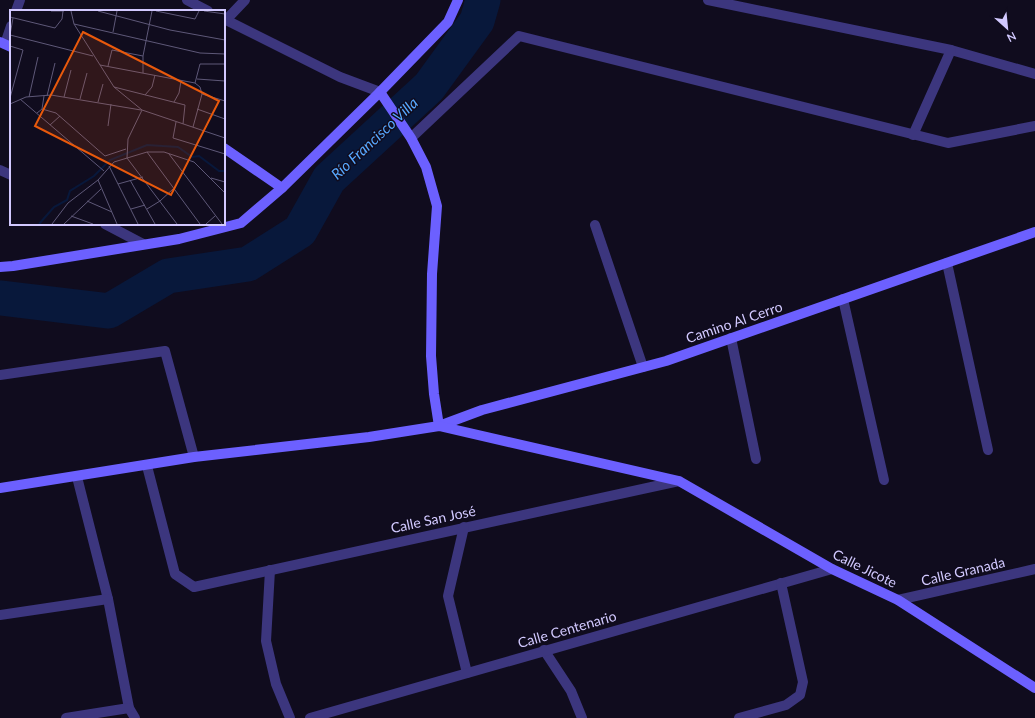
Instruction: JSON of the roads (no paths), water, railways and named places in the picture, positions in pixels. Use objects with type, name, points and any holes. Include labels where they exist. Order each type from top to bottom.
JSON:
[{"type":"main road","points":[[0,267],[179,239],[241,223],[282,188],[380,92],[448,22],[458,0]]},
{"type":"main road","points":[[0,488],[147,466],[194,457],[369,437],[439,426],[434,394],[431,356],[432,274],[437,206],[426,167],[411,138],[380,92]]},
{"type":"main road","points":[[225,149],[282,188]]},
{"type":"main road","name":"Camino Al Cerro","points":[[439,426],[482,410],[666,361],[1035,232]]},
{"type":"main road","name":"Calle Jicote","points":[[439,426],[680,481],[832,569],[898,600],[1035,688]]},
{"type":"street","points":[[16,10],[20,0]]},
{"type":"street","points":[[187,0],[206,10]]},
{"type":"street","points":[[245,0],[225,19],[340,77],[380,92]]},
{"type":"street","points":[[708,0],[951,50],[1035,74]]},
{"type":"street","points":[[5,44],[10,29]]},
{"type":"street","points":[[411,138],[519,36],[948,143],[1035,126]]},
{"type":"street","points":[[913,135],[951,50]]},
{"type":"street","points":[[0,170],[10,175]]},
{"type":"street","points":[[107,225],[143,244]]},
{"type":"street","points":[[595,225],[643,367]]},
{"type":"street","points":[[946,263],[988,450]]},
{"type":"street","points":[[843,299],[884,480]]},
{"type":"street","points":[[731,338],[756,459]]},
{"type":"street","points":[[0,375],[165,351],[194,457]]},
{"type":"street","name":"Calle San José","points":[[147,466],[174,574],[194,587],[680,481]]},
{"type":"street","points":[[77,477],[108,599],[129,708],[135,718]]},
{"type":"street","points":[[464,527],[448,596],[467,673]]},
{"type":"street","name":"Calle Centenario","points":[[310,718],[832,569]]},
{"type":"street","name":"Calle Granada","points":[[898,600],[1035,569]]},
{"type":"street","points":[[270,570],[266,641],[276,684],[290,718]]},
{"type":"street","points":[[739,718],[786,705],[800,694],[803,682],[780,583]]},
{"type":"street","points":[[0,616],[108,599]]},
{"type":"street","points":[[544,650],[571,691],[582,718]]},
{"type":"street","points":[[66,718],[129,708]]},
{"type":"waterway","name":"Río Francisco Villa","points":[[0,298],[109,311],[168,276],[248,264],[300,231],[329,179],[429,87],[477,21],[483,0]]}]
